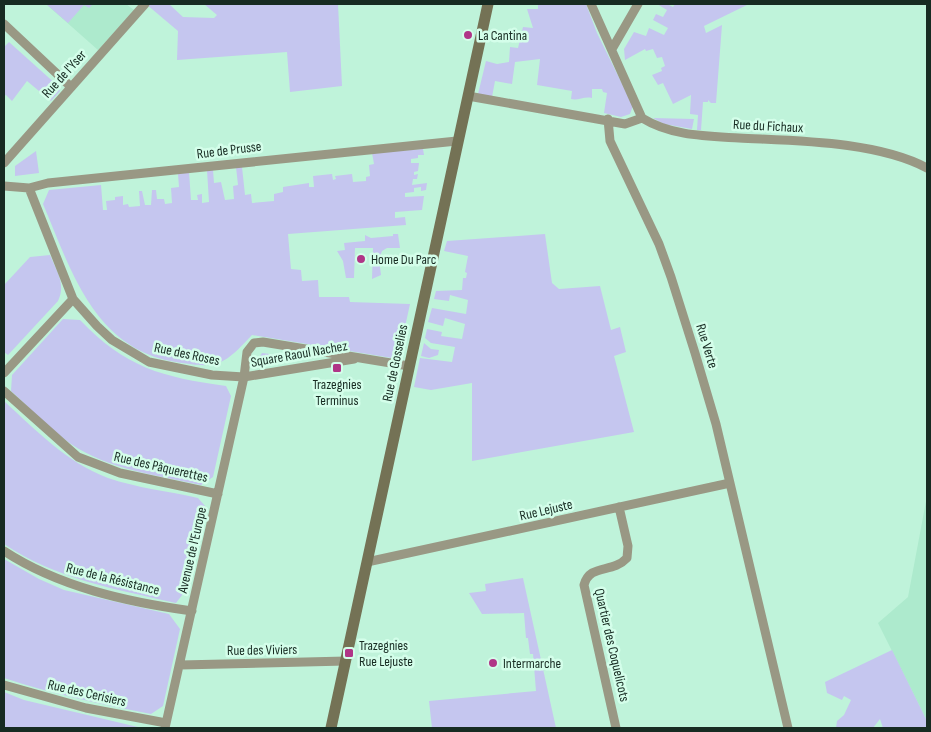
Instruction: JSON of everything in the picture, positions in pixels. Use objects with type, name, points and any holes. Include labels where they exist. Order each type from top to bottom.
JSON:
[{"type":"main road","name":"Rue de Gosselies","points":[[331,728],[488,4]]},
{"type":"street","name":"Rue de l'Yser","points":[[4,163],[70,86],[145,4]]},
{"type":"street","points":[[468,96],[608,119],[625,124],[642,118],[592,4]]},
{"type":"street","points":[[612,49],[638,4]]},
{"type":"street","points":[[4,24],[70,86]]},
{"type":"street","name":"Rue du Fichaux","points":[[642,118],[657,127],[683,133],[815,142],[874,150],[927,168]]},
{"type":"street","name":"Rue Verte","points":[[608,119],[610,141],[671,276],[716,424],[788,728]]},
{"type":"street","name":"Rue de Prusse","points":[[4,186],[29,188],[48,183],[457,141]]},
{"type":"street","name":"Rue des Roses","points":[[29,188],[73,299],[112,340],[149,362],[203,373],[244,378]]},
{"type":"street","points":[[4,374],[73,299]]},
{"type":"street","points":[[244,378],[247,352],[254,343],[350,355],[409,366]]},
{"type":"street","name":"Square Raoul Nachez","points":[[244,378],[358,358]]},
{"type":"street","name":"Avenue de l'Europe","points":[[166,726],[244,378]]},
{"type":"street","name":"Rue des Pâquerettes","points":[[4,391],[78,457],[120,473],[218,494]]},
{"type":"street","name":"Rue Lejuste","points":[[367,562],[730,483]]},
{"type":"street","name":"Quartier des Coquelicots","points":[[616,728],[584,585],[586,576],[593,571],[620,566],[627,558],[628,546],[619,507]]},
{"type":"street","name":"Rue de la Résistance","points":[[4,551],[34,569],[70,584],[192,611]]},
{"type":"street","name":"Rue des Viviers","points":[[180,665],[346,661]]},
{"type":"street","name":"Rue des Cerisiers","points":[[4,685],[86,708],[166,726]]},
{"type":"shaded area","points":[[46,4],[126,4],[134,10],[98,50]]},
{"type":"shaded area","points":[[46,4],[93,4],[89,8],[84,5],[68,23]]},
{"type":"shaded area","points":[[146,4],[169,4],[183,17],[214,18],[217,15],[204,4],[338,4],[342,86],[290,92],[287,52],[177,60],[178,31]]},
{"type":"shaded area","points":[[538,4],[586,4],[597,33],[633,106],[630,114],[621,117],[604,113],[607,93],[603,92],[602,89],[592,89],[592,98],[571,99],[572,91],[537,85],[540,59],[515,62],[512,84],[495,81],[492,97],[478,94],[486,61],[497,64],[509,62],[510,47],[518,48],[523,27],[533,28],[527,9],[538,9]]},
{"type":"shaded area","points":[[657,4],[667,4],[673,7],[675,4],[749,4],[704,26],[706,33],[722,25],[716,103],[711,103],[708,100],[708,102],[703,102],[701,130],[697,130],[698,115],[690,114],[691,95],[673,104],[663,83],[658,85],[652,75],[662,71],[661,68],[665,66],[662,57],[657,58],[653,49],[646,51],[645,49],[625,60],[624,49],[634,32],[646,36],[649,28],[664,35],[668,28],[653,20],[656,14],[663,17],[667,10]]},
{"type":"shaded area","points":[[9,42],[58,86],[60,91],[51,101],[27,81],[12,101],[6,95],[4,96],[4,47]]},
{"type":"shaded area","points":[[653,118],[694,119],[692,129],[664,124]]},
{"type":"shaded area","points":[[423,149],[424,155],[418,155],[418,158],[411,159],[411,163],[419,163],[418,171],[414,172],[414,175],[418,174],[417,179],[413,179],[412,185],[427,183],[426,190],[421,191],[421,187],[414,188],[414,192],[405,193],[405,197],[424,196],[422,210],[395,212],[395,218],[405,217],[406,225],[288,234],[291,269],[301,270],[302,281],[318,280],[319,297],[349,297],[350,302],[410,304],[398,359],[252,335],[226,359],[211,365],[176,362],[148,354],[125,341],[105,324],[89,303],[64,255],[43,204],[49,190],[101,185],[103,210],[107,210],[106,201],[115,200],[115,197],[123,196],[123,205],[128,204],[129,207],[140,206],[139,191],[142,191],[145,205],[151,205],[152,190],[156,190],[157,199],[164,199],[165,204],[172,203],[171,188],[179,187],[178,174],[189,172],[191,200],[198,200],[197,195],[202,194],[202,203],[209,202],[207,170],[213,170],[214,183],[221,182],[225,200],[234,199],[233,186],[238,185],[236,167],[242,167],[245,195],[251,194],[252,203],[274,201],[274,194],[283,192],[283,187],[309,183],[309,187],[314,187],[313,176],[332,174],[333,180],[336,179],[335,176],[352,174],[353,182],[366,181],[366,177],[370,176],[369,165],[374,164],[372,153]]},
{"type":"shaded area","points":[[36,151],[39,173],[15,176],[15,166]]},
{"type":"shaded area","points":[[393,234],[398,234],[400,248],[387,248],[382,251],[379,259],[381,275],[372,279],[373,248],[355,248],[354,278],[346,278],[343,261],[337,251],[345,250],[344,243],[365,241],[365,235],[371,238],[393,236]]},
{"type":"shaded area","points":[[545,234],[552,283],[559,289],[600,286],[611,330],[620,327],[626,352],[614,356],[634,432],[472,461],[472,383],[431,390],[414,387],[420,358],[452,362],[455,347],[431,343],[425,338],[427,329],[442,332],[441,336],[462,339],[465,324],[445,318],[443,326],[428,322],[432,308],[466,314],[468,300],[450,295],[449,301],[434,299],[436,291],[462,290],[463,278],[466,278],[467,273],[465,272],[468,256],[444,251],[447,241]]},
{"type":"shaded area","points":[[50,255],[61,283],[58,301],[8,355],[4,352],[4,285],[30,257]]},
{"type":"shaded area","points":[[63,319],[80,320],[113,349],[146,368],[183,379],[226,386],[231,396],[213,477],[201,485],[117,466],[101,460],[63,438],[11,391],[12,375]]},
{"type":"shaded area","points":[[424,343],[431,349],[439,350],[438,355],[429,358],[421,356]]},
{"type":"shaded area","points":[[262,353],[301,358],[261,365],[258,359]]},
{"type":"shaded area","points":[[4,401],[65,455],[93,471],[108,478],[130,484],[198,498],[206,507],[189,586],[176,603],[108,587],[65,574],[44,566],[4,544]]},
{"type":"shaded area","points":[[927,496],[927,721],[878,623],[908,597]]},
{"type":"shaded area","points":[[4,559],[39,579],[64,590],[169,614],[180,629],[163,706],[151,714],[58,694],[4,678]]},
{"type":"shaded area","points":[[523,578],[556,728],[432,728],[429,701],[536,691],[533,654],[530,654],[528,638],[526,638],[524,613],[482,614],[469,593],[486,591],[485,584]]},
{"type":"shaded area","points":[[892,650],[927,721],[927,728],[883,728],[880,719],[873,728],[836,728],[837,721],[844,715],[851,700],[844,696],[842,700],[827,693],[825,682]]},
{"type":"shaded area","points":[[4,692],[24,700],[142,728],[4,728]]},
{"type":"place","name":"La Cantina","points":[[468,35]]},
{"type":"place","name":"Home Du Parc","points":[[361,259]]},
{"type":"place","name":"Trazegnies Terminus","points":[[337,368]]},
{"type":"place","name":"Trazegnies Rue Lejuste","points":[[349,653]]},
{"type":"place","name":"Intermarche","points":[[493,663]]}]
